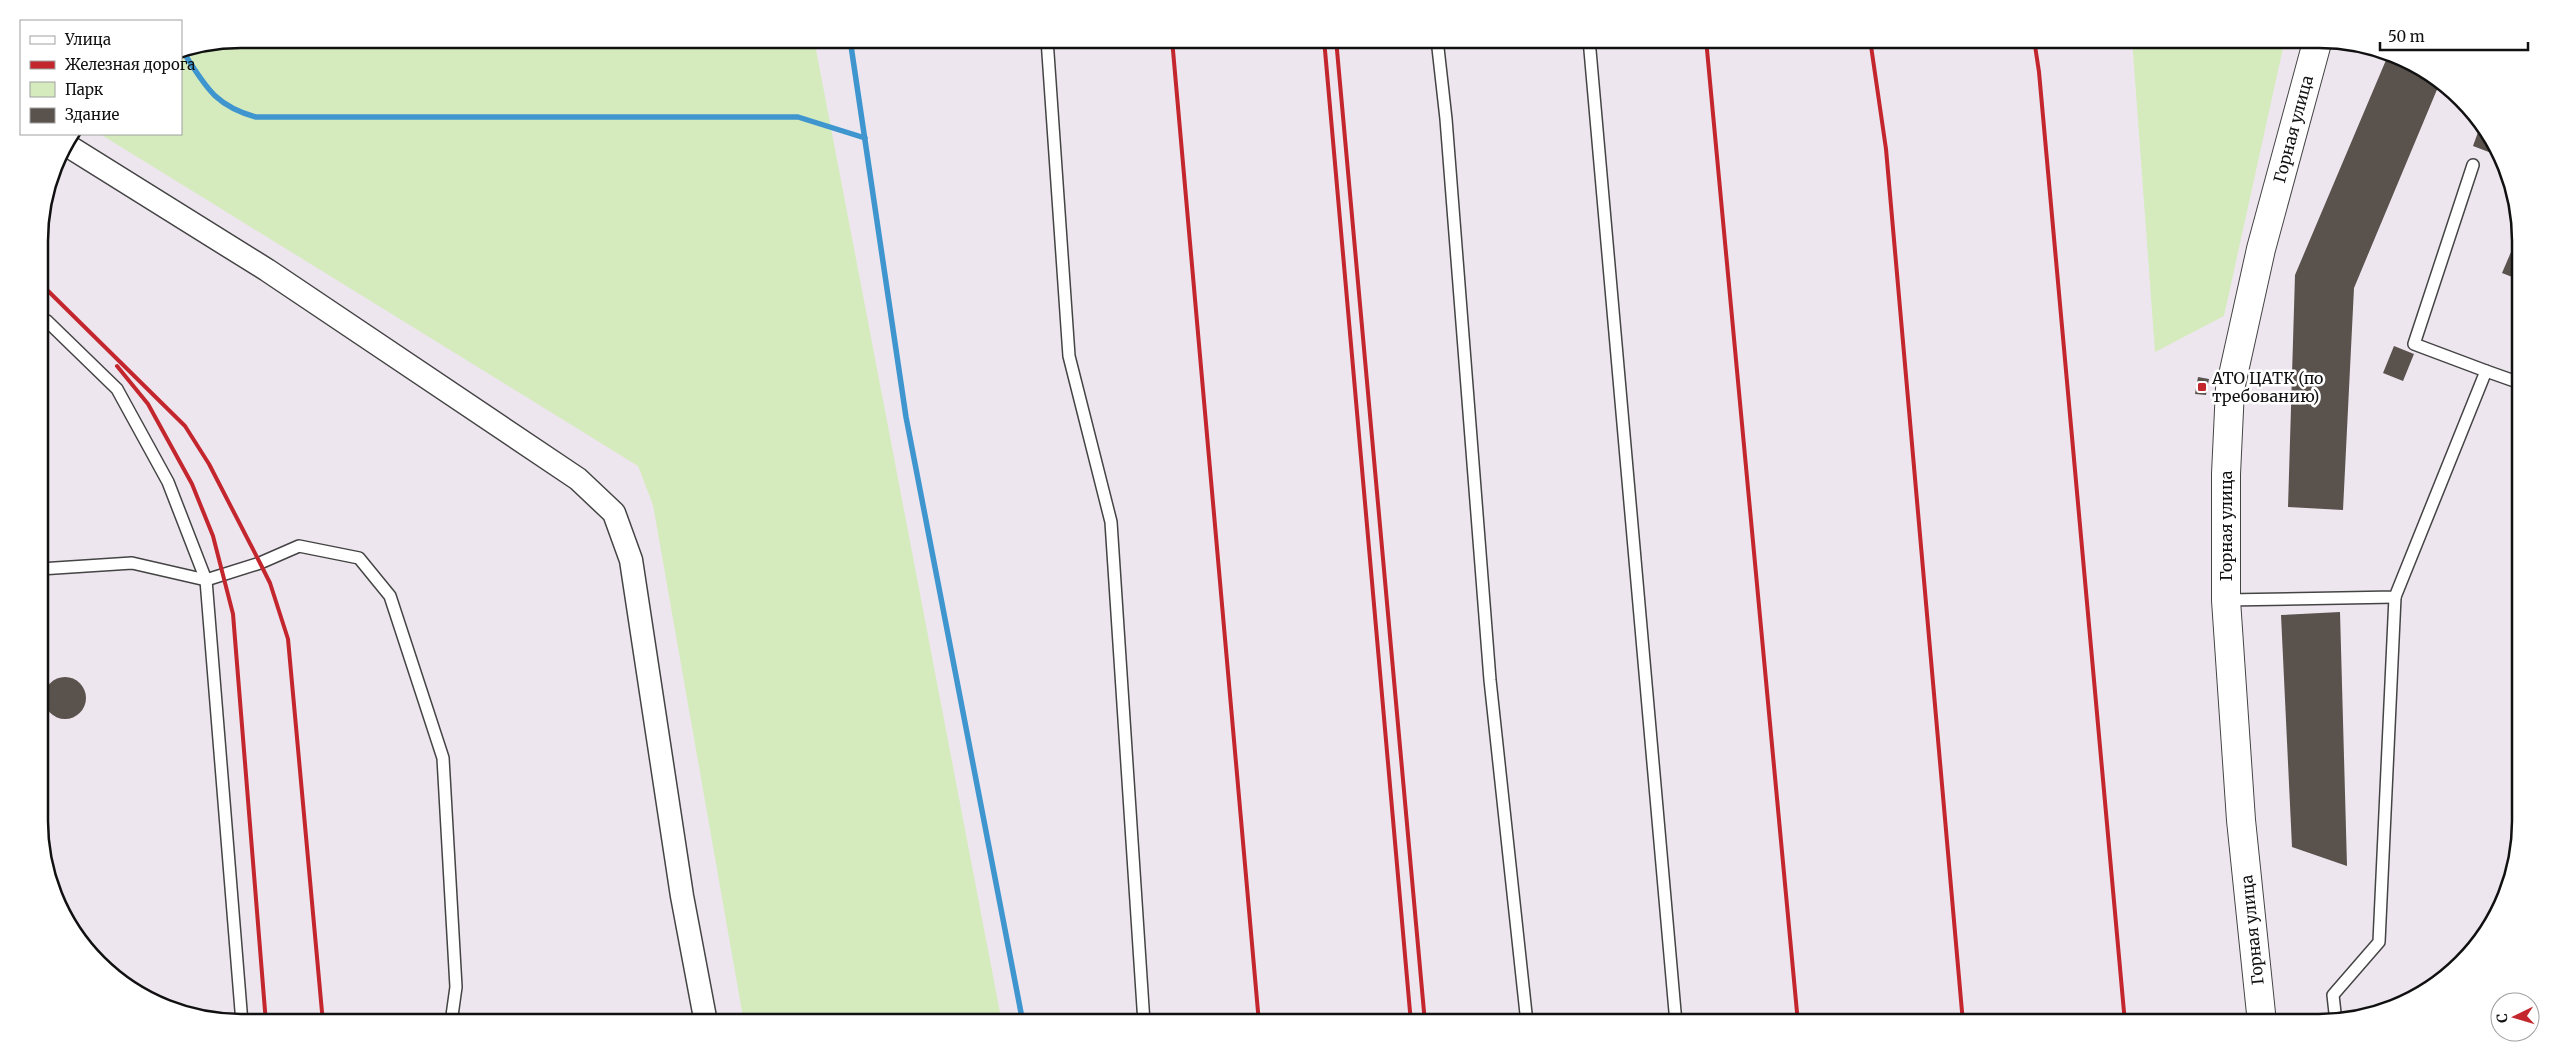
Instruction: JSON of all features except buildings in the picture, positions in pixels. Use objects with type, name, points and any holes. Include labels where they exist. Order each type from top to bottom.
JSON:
[{"type":"street","name":"Горная улица","points":[[2261,1014],[2240,820],[2226,600],[2226,474],[2230,389],[2261,249],[2316,48]]},
{"type":"street","points":[[71,148],[275,276],[578,479],[614,512],[631,560],[682,896],[704,1014]]},
{"type":"lane","points":[[1048,48],[1068,356],[1112,522],[1143,1014]]},
{"type":"lane","points":[[1438,48],[1446,119],[1490,680],[1526,1014]]},
{"type":"lane","points":[[1590,48],[1675,1014]]},
{"type":"lane","points":[[2473,165],[2414,344],[2512,380]]},
{"type":"lane","points":[[48,322],[117,388],[168,482],[206,580],[241,1014]]},
{"type":"lane","points":[[2335,1014],[2332,995],[2379,942],[2395,597],[2486,371]]},
{"type":"lane","points":[[48,568],[132,562],[206,580],[260,563],[299,546],[359,558],[390,596],[443,758],[456,986],[452,1014]]},
{"type":"lane","points":[[2226,600],[2395,597]]},
{"type":"shaded area","points":[[2332,48],[2357,51],[2393,62],[2416,73],[2437,87],[2473,123],[2487,144],[2498,167],[2506,191],[2511,216],[2512,834],[2509,859],[2498,895],[2487,918],[2473,939],[2437,975],[2416,989],[2393,1000],[2357,1011],[2332,1014],[228,1014],[203,1011],[167,1000],[144,989],[123,975],[95,949],[67,907],[51,859],[48,834],[48,228],[54,191],[67,155],[79,135],[182,135],[182,57],[216,49]]},
{"type":"green space","points":[[816,48],[1000,1014],[742,1014],[653,505],[638,466],[102,135],[182,135],[182,57],[216,49]]},
{"type":"green space","points":[[2133,48],[2283,48],[2224,316],[2155,352]]},
{"type":"waterway","points":[[851,48],[906,417],[1021,1014]]},
{"type":"waterway","points":[[186,56],[204,83],[220,100],[241,112],[256,117],[798,117],[865,138]]},
{"type":"railway","points":[[1173,48],[1258,1014]]},
{"type":"railway","points":[[1325,48],[1410,1014]]},
{"type":"railway","points":[[1337,48],[1424,1014]]},
{"type":"railway","points":[[1707,48],[1797,1014]]},
{"type":"railway","points":[[1871,48],[1886,149],[1962,1014]]},
{"type":"railway","points":[[2035,48],[2124,1014]]},
{"type":"railway","points":[[48,291],[185,426],[209,464],[270,583],[288,639],[322,1014]]},
{"type":"railway","points":[[117,366],[148,404],[192,484],[213,536],[233,614],[265,1014]]},
{"type":"place","name":"АТО ЦАТК (по требованию)","points":[[2202,387]]}]
